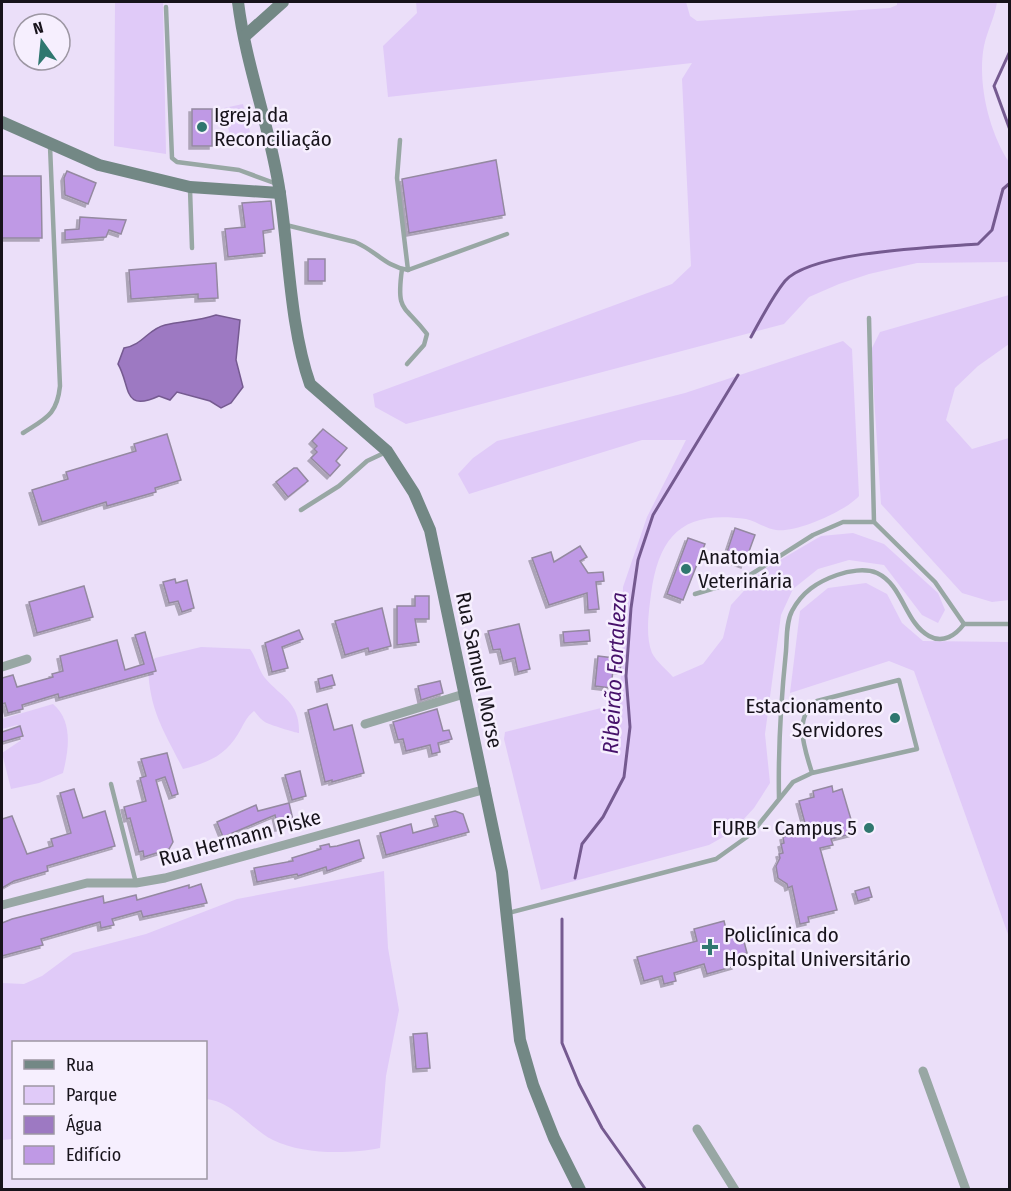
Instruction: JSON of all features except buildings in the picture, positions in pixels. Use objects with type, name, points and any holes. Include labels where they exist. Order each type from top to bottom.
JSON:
[{"type":"street","name":"Rua Samuel Morse","points":[[238,2],[279,189],[303,358],[310,384],[387,451],[414,493],[430,530],[486,789],[508,913],[520,1040],[533,1085],[554,1138],[580,1190]]},
{"type":"street","points":[[245,36],[283,2]]},
{"type":"street","points":[[2,122],[99,165],[190,187],[279,189]]},
{"type":"street","points":[[2,667],[27,659]]},
{"type":"street","points":[[365,724],[464,694]]},
{"type":"street","name":"Rua Hermann Piske","points":[[2,905],[87,883],[136,883],[165,878],[486,789]]},
{"type":"street","points":[[923,1071],[966,1190]]},
{"type":"street","points":[[697,1129],[735,1190]]},
{"type":"lane","points":[[166,7],[172,158],[177,162],[239,170],[279,189]]},
{"type":"lane","points":[[400,140],[398,178],[408,270]]},
{"type":"lane","points":[[23,433],[50,415],[58,404],[60,386],[49,143]]},
{"type":"lane","points":[[190,187],[192,248]]},
{"type":"lane","points":[[283,224],[355,242],[365,246],[380,260],[408,270],[507,234]]},
{"type":"lane","points":[[402,269],[399,290],[404,311],[427,334],[424,345],[407,364]]},
{"type":"lane","points":[[869,318],[874,522],[935,582],[964,624]]},
{"type":"lane","points":[[301,510],[339,486],[367,460],[387,451]]},
{"type":"lane","points":[[695,594],[741,580],[813,535],[843,522],[874,522]]},
{"type":"lane","points":[[779,798],[778,744],[787,636],[791,613],[803,594],[820,580],[850,570],[877,573],[892,585],[914,620],[929,636],[943,639],[956,635],[964,624]]},
{"type":"lane","points":[[964,624],[1010,624]]},
{"type":"lane","points":[[508,913],[716,860],[751,834],[793,782],[812,774],[917,749],[899,680],[817,701],[807,708],[802,719],[802,729],[812,774]]},
{"type":"lane","points":[[111,784],[136,883]]},
{"type":"green space","points":[[115,2],[163,2],[166,154],[114,146]]},
{"type":"green space","points":[[416,2],[686,2],[690,16],[697,21],[890,8],[897,5],[897,2],[997,2],[984,46],[982,75],[990,122],[1009,162],[1009,262],[917,263],[869,274],[809,297],[784,324],[406,424],[375,407],[373,394],[672,284],[691,266],[682,79],[692,63],[388,97],[383,46],[417,13]]},
{"type":"green space","points":[[243,104],[251,136],[231,141],[224,108]]},
{"type":"green space","points":[[1009,295],[1009,344],[978,366],[955,388],[946,420],[972,449],[1009,438],[1009,600],[992,602],[962,593],[881,504],[871,350],[880,332]]},
{"type":"green space","points":[[843,341],[852,349],[859,496],[832,514],[796,528],[776,530],[746,519],[724,517],[706,518],[678,531],[660,556],[655,573],[648,624],[652,653],[673,677],[703,664],[723,638],[731,605],[763,570],[821,536],[853,533],[884,544],[938,593],[945,610],[938,623],[922,615],[884,565],[849,560],[818,569],[793,589],[781,615],[765,734],[770,783],[754,808],[732,832],[709,845],[541,890],[504,739],[505,732],[617,704],[622,668],[623,587],[647,517],[686,440],[642,440],[469,494],[458,474],[473,458],[497,441],[685,393]]},
{"type":"green space","points":[[866,583],[887,594],[902,623],[923,641],[1009,642],[1009,937],[914,671],[889,661],[790,693],[800,611],[828,588]]},
{"type":"green space","points":[[201,647],[250,649],[265,678],[293,707],[299,723],[299,733],[267,723],[254,711],[233,742],[221,753],[208,761],[183,769],[155,709],[148,668],[155,658]]},
{"type":"green space","points":[[53,704],[67,727],[68,745],[63,773],[39,783],[11,789],[2,753],[20,741],[24,734],[17,725],[2,729],[2,719]]},
{"type":"green space","points":[[384,871],[388,948],[399,1010],[386,1076],[380,1148],[326,1152],[285,1145],[265,1135],[233,1110],[207,1099],[207,1041],[12,1041],[12,1139],[2,1140],[2,983],[24,984],[42,976],[73,953],[146,934],[237,899]]},
{"type":"water","points":[[216,315],[240,320],[236,360],[243,387],[231,403],[221,408],[210,401],[177,392],[170,400],[159,396],[139,401],[133,399],[118,364],[124,348],[136,344],[159,327]]},
{"type":"waterway","name":"Ribeirão Fortaleza","points":[[1010,51],[994,86],[1010,130]]},
{"type":"waterway","name":"Ribeirão Fortaleza","points":[[751,337],[780,287],[799,271],[820,263],[876,252],[978,244],[992,230],[1003,189],[1010,183]]},
{"type":"waterway","name":"Ribeirão Fortaleza","points":[[575,878],[582,844],[603,817],[624,777],[630,727],[626,676],[631,608],[638,560],[653,515],[738,375]]},
{"type":"waterway","name":"Ribeirão Fortaleza","points":[[562,919],[562,1043],[579,1084],[602,1128],[646,1190]]},
{"type":"place","name":"Igreja da Reconciliação","points":[[202,127]]},
{"type":"place","name":"Anatomia Veterinária","points":[[686,569]]},
{"type":"place","name":"Estacionamento Servidores","points":[[895,718]]},
{"type":"place","name":"FURB - Campus 5","points":[[869,828]]},
{"type":"place","name":"Policlínica do Hospital Universitário","points":[[710,947]]}]
